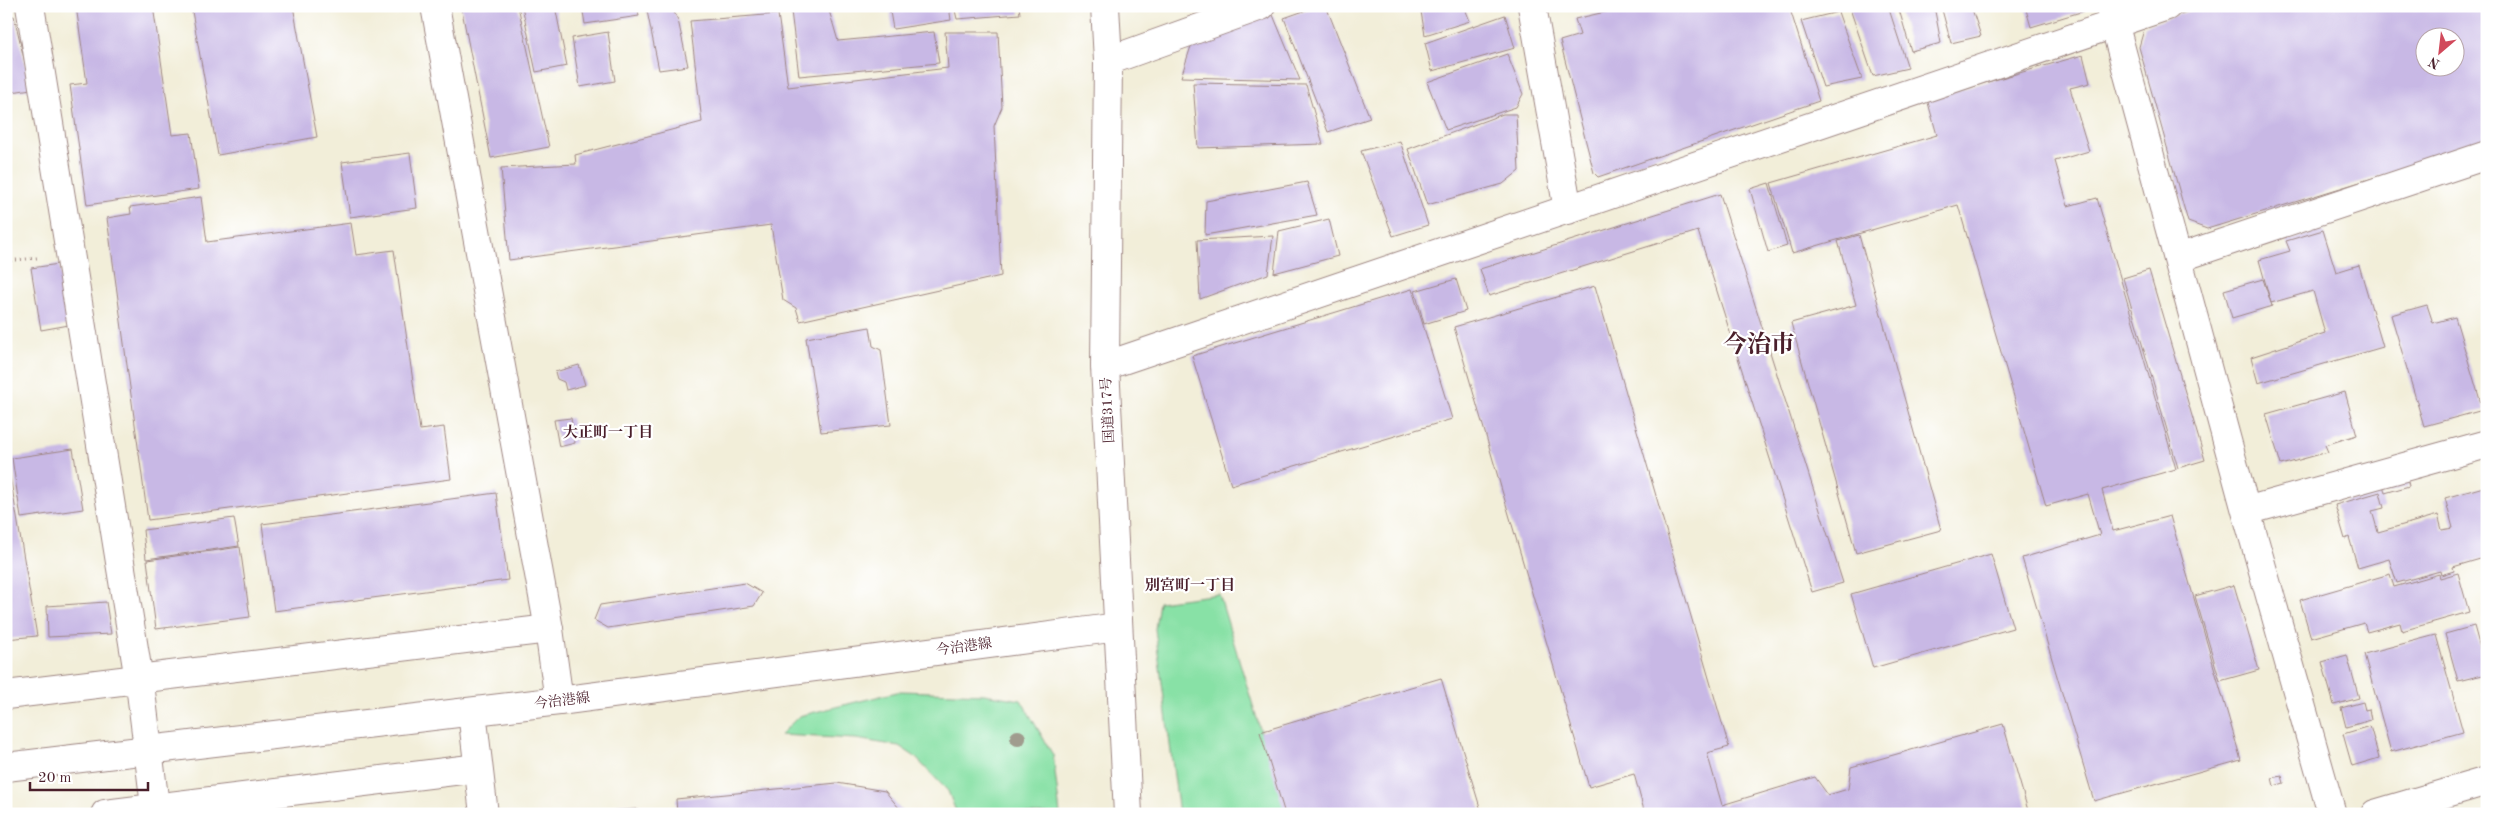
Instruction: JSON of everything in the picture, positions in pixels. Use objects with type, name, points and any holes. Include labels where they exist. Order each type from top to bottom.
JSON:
[{"type":"main road","points":[[30,6],[139,679],[155,811]]},
{"type":"main road","points":[[435,6],[548,629],[559,701]]},
{"type":"main road","name":"国道317号","points":[[1105,6],[1108,61],[1106,366],[1128,814]]},
{"type":"main road","points":[[1108,61],[1261,6]]},
{"type":"main road","points":[[1532,6],[1568,210]]},
{"type":"main road","points":[[1106,366],[1568,210],[2112,15],[2167,6]]},
{"type":"main road","points":[[2112,15],[2246,511],[2332,814]]},
{"type":"main road","points":[[2178,258],[2487,155]]},
{"type":"main road","points":[[2246,511],[2487,444]]},
{"type":"main road","name":"今治港線","points":[[6,768],[559,701],[1118,627]]},
{"type":"main road","points":[[6,695],[548,629]]},
{"type":"main road","points":[[472,712],[484,814]]},
{"type":"main road","points":[[105,814],[155,811],[478,768]]},
{"type":"main road","points":[[2375,814],[2487,780]]},
{"type":"green space","points":[[1219,594],[1286,814],[1179,814],[1155,629],[1159,602]]},
{"type":"green space","points":[[901,691],[984,694],[1021,700],[1053,755],[1060,814],[957,814],[948,791],[914,756],[899,746],[856,739],[780,735],[799,716]]},
{"type":"building","points":[[76,6],[153,6],[172,135],[191,133],[199,189],[87,205],[70,85],[87,83]]},
{"type":"building","points":[[191,6],[293,6],[317,137],[218,155]]},
{"type":"building","points":[[461,6],[518,6],[549,147],[491,158]]},
{"type":"building","points":[[522,6],[555,6],[567,66],[536,72]]},
{"type":"building","points":[[582,6],[637,6],[639,16],[585,24]]},
{"type":"building","points":[[646,6],[671,6],[678,20],[688,66],[659,70]]},
{"type":"building","points":[[889,6],[949,6],[951,20],[893,29]]},
{"type":"building","points":[[954,6],[1019,6],[1020,14],[957,19]]},
{"type":"building","points":[[1318,6],[1326,6],[1370,118],[1328,132],[1284,18]]},
{"type":"building","points":[[1420,6],[1464,6],[1470,21],[1425,35]]},
{"type":"building","points":[[1631,6],[1789,6],[1819,101],[1598,177],[1594,173],[1560,41],[1580,35],[1575,19]]},
{"type":"building","points":[[1849,6],[1888,6],[1908,68],[1873,76]]},
{"type":"building","points":[[1898,6],[1934,6],[1941,43],[1911,51]]},
{"type":"building","points":[[1941,6],[1971,6],[1981,36],[1951,43]]},
{"type":"building","points":[[2025,6],[2082,6],[2084,11],[2031,27]]},
{"type":"building","points":[[2204,6],[2487,6],[2487,143],[2207,229],[2188,222],[2139,47],[2145,26]]},
{"type":"building","points":[[828,7],[838,41],[934,32],[939,63],[799,76],[791,11]]},
{"type":"building","points":[[1838,12],[1862,79],[1823,87],[1801,21]]},
{"type":"building","points":[[778,14],[788,87],[948,68],[945,32],[998,32],[1002,107],[994,126],[1001,276],[800,321],[796,308],[783,300],[771,225],[509,260],[501,168],[576,164],[575,155],[702,122],[690,21]]},
{"type":"building","points":[[1273,15],[1300,80],[1181,77],[1194,37]]},
{"type":"building","points":[[1505,15],[1515,48],[1432,71],[1425,43]]},
{"type":"building","points":[[14,16],[31,89],[6,93],[6,17]]},
{"type":"building","points":[[608,32],[615,81],[580,87],[572,38]]},
{"type":"building","points":[[1507,54],[1523,94],[1516,107],[1446,130],[1427,82]]},
{"type":"building","points":[[2083,55],[2090,83],[2070,88],[2089,151],[2055,161],[2068,206],[2097,198],[2176,469],[2102,490],[2113,531],[2170,516],[2241,760],[2094,801],[2022,558],[2100,535],[2088,494],[2046,506],[1958,205],[1792,253],[1771,183],[1937,135],[1927,99]]},
{"type":"building","points":[[1193,83],[1306,85],[1323,144],[1198,148]]},
{"type":"building","points":[[1503,114],[1516,114],[1519,171],[1503,184],[1427,205],[1408,149]]},
{"type":"building","points":[[1400,141],[1428,225],[1393,236],[1361,151]]},
{"type":"building","points":[[410,153],[417,208],[350,217],[342,162]]},
{"type":"building","points":[[1307,182],[1317,215],[1205,235],[1206,201]]},
{"type":"building","points":[[1769,183],[1787,246],[1768,252],[1750,189]]},
{"type":"building","points":[[1720,194],[1843,583],[1812,592],[1698,231],[1489,296],[1480,269]]},
{"type":"building","points":[[201,197],[207,242],[351,223],[356,255],[394,250],[420,430],[444,427],[451,479],[148,520],[107,218],[131,214],[130,207]]},
{"type":"building","points":[[1329,219],[1338,256],[1274,273],[1279,231]]},
{"type":"building","points":[[2323,230],[2336,272],[2359,265],[2383,347],[2258,383],[2251,357],[2325,333],[2313,291],[2271,303],[2259,260],[2290,251],[2286,241]]},
{"type":"building","points":[[1859,235],[1941,530],[1856,553],[1791,323],[1856,305],[1838,241]]},
{"type":"building","points":[[1273,236],[1268,274],[1200,299],[1197,240]]},
{"type":"building","points":[[59,264],[69,325],[41,330],[31,268]]},
{"type":"building","points":[[2149,270],[2205,460],[2178,468],[2123,278]]},
{"type":"building","points":[[1456,279],[1466,311],[1424,324],[1415,291]]},
{"type":"building","points":[[2263,279],[2272,306],[2232,318],[2224,290]]},
{"type":"building","points":[[1595,286],[1729,747],[1707,753],[1722,805],[1815,777],[1828,795],[1848,789],[1851,767],[2003,724],[2029,814],[1645,814],[1634,774],[1589,787],[1454,327]]},
{"type":"building","points":[[1412,289],[1452,419],[1231,485],[1192,356]]},
{"type":"building","points":[[2427,305],[2433,323],[2455,317],[2483,410],[2424,426],[2391,315]]},
{"type":"building","points":[[870,327],[873,346],[881,350],[891,425],[821,432],[806,338]]},
{"type":"building","points":[[579,365],[585,385],[566,390],[564,382],[557,379],[555,372]]},
{"type":"building","points":[[2345,392],[2357,435],[2325,445],[2328,452],[2281,465],[2266,414]]},
{"type":"building","points":[[571,418],[575,443],[559,447],[554,420]]},
{"type":"building","points":[[73,449],[83,509],[21,518],[12,458]]},
{"type":"building","points":[[6,452],[37,636],[6,639]]},
{"type":"building","points":[[2407,478],[2409,486],[2385,493],[2383,484]]},
{"type":"building","points":[[2487,486],[2487,557],[2453,567],[2454,571],[2441,575],[2440,571],[2397,583],[2389,559],[2358,568],[2349,537],[2345,539],[2335,505],[2380,492],[2384,508],[2372,511],[2378,532],[2438,515],[2442,530],[2453,528],[2445,498]]},
{"type":"building","points":[[496,493],[508,580],[274,611],[262,524]]},
{"type":"building","points":[[234,518],[239,546],[146,559],[143,530]]},
{"type":"building","points":[[240,547],[250,617],[156,629],[147,560]]},
{"type":"building","points":[[1991,554],[2013,628],[1873,668],[1851,594]]},
{"type":"building","points":[[2458,573],[2469,612],[2402,631],[2400,623],[2367,632],[2364,623],[2311,638],[2300,600],[2390,574],[2394,587],[2439,574],[2440,578]]},
{"type":"building","points":[[745,583],[762,593],[754,606],[608,628],[594,620],[600,605]]},
{"type":"building","points":[[2234,585],[2259,670],[2220,681],[2195,596]]},
{"type":"building","points":[[106,602],[111,634],[48,637],[47,606]]},
{"type":"building","points":[[2474,626],[2487,674],[2458,681],[2445,634]]},
{"type":"building","points":[[2436,635],[2463,732],[2391,752],[2364,654]]},
{"type":"building","points":[[2347,655],[2359,698],[2334,705],[2322,662]]},
{"type":"building","points":[[1441,678],[1482,814],[1285,814],[1260,732]]},
{"type":"building","points":[[2363,702],[2365,710],[2369,709],[2371,720],[2346,727],[2341,708]]},
{"type":"building","points":[[2370,726],[2379,758],[2352,766],[2343,734]]},
{"type":"building","points":[[2282,776],[2284,783],[2274,786],[2272,778]]},
{"type":"building","points":[[837,783],[885,791],[904,814],[677,814],[676,799]]},
{"type":"building","points":[[637,809],[638,814],[586,814],[586,812]]},
{"type":"district","name":"今治市","points":[[1759,346]]},
{"type":"district","name":"大正町一丁目","points":[[608,433]]},
{"type":"district","name":"別宮町一丁目","points":[[1190,586]]}]
